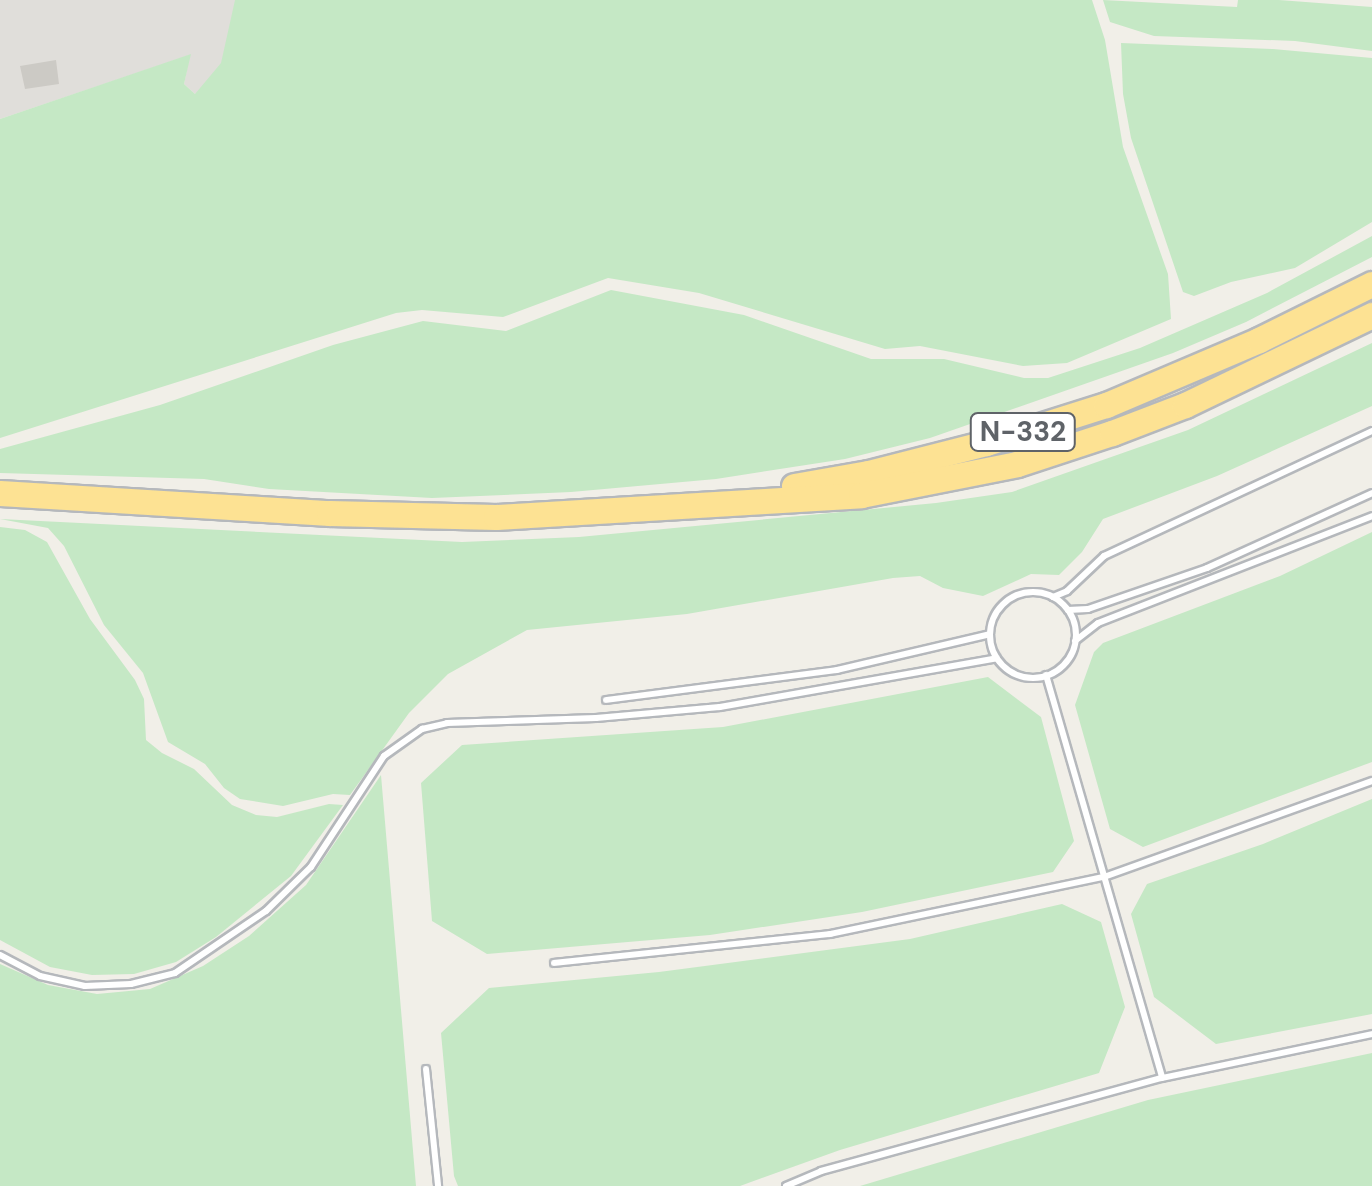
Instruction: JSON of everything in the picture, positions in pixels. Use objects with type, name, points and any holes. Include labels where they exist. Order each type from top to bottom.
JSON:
[{"type":"highway","points":[[1224,354],[1372,268]]},
{"type":"highway","name":"N-332","points":[[651,510],[868,473],[986,444],[1106,405],[1372,284]]},
{"type":"highway","name":"N-332","points":[[0,492],[447,517],[651,510],[861,495],[1017,464],[1185,405],[1372,315]]},
{"type":"lane","points":[[1053,597],[1067,591],[1104,556],[1372,431]]},
{"type":"lane","points":[[1068,610],[1088,609],[1207,568],[1372,494]]},
{"type":"lane","points":[[1075,641],[1068,610],[1040,592],[1014,596],[994,614],[990,634],[996,658],[1018,675],[1046,675],[1066,662],[1075,641],[1098,623],[1372,516]]},
{"type":"lane","points":[[606,700],[836,670],[990,634]]},
{"type":"lane","points":[[0,954],[40,976],[85,986],[131,984],[175,973],[266,911],[311,866],[384,756],[422,729],[447,723],[596,718],[720,706],[996,658]]},
{"type":"lane","points":[[1046,675],[1162,1078]]},
{"type":"lane","points":[[554,963],[830,934],[1104,878],[1372,781]]},
{"type":"lane","points":[[786,1186],[821,1172],[1162,1078],[1372,1034]]},
{"type":"lane","points":[[426,1070],[438,1186]]},
{"type":"shaded area","points":[[0,0],[237,0],[273,70],[195,94],[184,84],[190,55],[0,119]]},
{"type":"green space","points":[[235,0],[1092,0],[1105,40],[1123,147],[1168,274],[1171,319],[1067,363],[1023,366],[920,346],[885,349],[699,293],[608,278],[503,317],[422,310],[396,313],[0,438],[0,119],[191,54],[184,84],[195,94],[221,63]]},
{"type":"green space","points":[[1103,0],[1237,7],[1238,0],[1279,0],[1372,7],[1372,51],[1295,41],[1154,36],[1110,22]]},
{"type":"green space","points":[[1121,43],[1273,49],[1372,58],[1372,222],[1295,268],[1231,282],[1194,296],[1183,292],[1131,138],[1123,94]]},
{"type":"green space","points":[[1372,236],[1372,257],[1246,322],[1173,353],[930,438],[845,459],[716,479],[571,492],[432,498],[269,489],[204,479],[0,473],[0,449],[160,405],[333,345],[423,321],[506,331],[611,290],[744,315],[871,359],[944,359],[1024,378],[1048,378],[1140,348],[1267,293]]},
{"type":"green space","points":[[1372,343],[1372,406],[1217,476],[1103,519],[1082,552],[1059,575],[1031,574],[983,596],[943,588],[920,576],[893,578],[687,614],[527,630],[448,674],[409,713],[350,795],[333,794],[283,806],[240,799],[224,788],[205,764],[168,742],[143,673],[104,625],[64,546],[48,528],[0,519],[462,542],[579,537],[936,503],[1012,492],[1188,430]]},
{"type":"green space","points":[[0,527],[25,530],[47,542],[90,619],[135,680],[144,699],[146,740],[162,753],[194,769],[232,805],[256,815],[277,817],[329,804],[343,805],[291,876],[216,937],[176,962],[134,974],[92,975],[50,967],[0,940]]},
{"type":"green space","points":[[1372,532],[1372,762],[1143,847],[1110,829],[1075,705],[1094,652],[1103,643],[1280,576]]},
{"type":"green space","points":[[988,677],[1041,717],[1074,841],[1053,872],[862,912],[710,935],[487,954],[432,921],[421,783],[462,745],[723,727]]},
{"type":"green space","points":[[381,775],[416,1186],[0,1186],[0,964],[48,985],[97,994],[150,989],[203,966],[249,936],[306,885]]},
{"type":"green space","points":[[1372,799],[1372,1014],[1216,1044],[1154,997],[1131,914],[1147,884],[1263,844]]},
{"type":"green space","points":[[1062,904],[1101,922],[1125,1007],[1099,1073],[840,1150],[740,1186],[458,1186],[441,1033],[489,988],[659,972],[910,939]]},
{"type":"green space","points":[[1372,1053],[1372,1186],[860,1186],[1148,1100]]},
{"type":"building","points":[[56,60],[59,84],[25,89],[20,66]]}]
